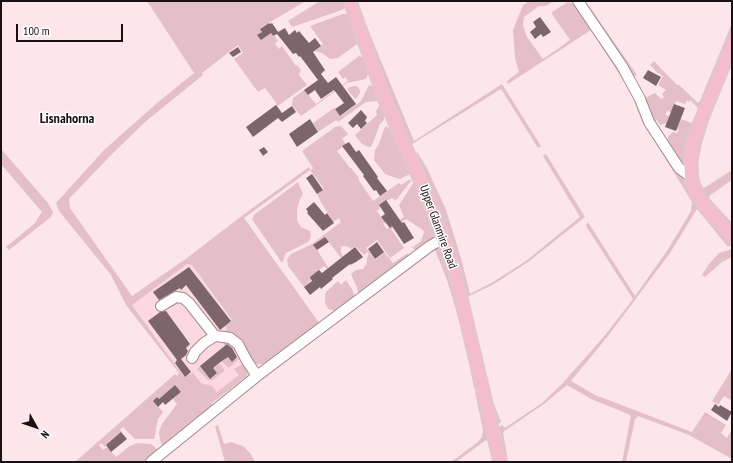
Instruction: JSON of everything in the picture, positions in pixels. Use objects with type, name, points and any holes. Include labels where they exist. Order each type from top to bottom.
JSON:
[{"type":"main road","name":"Upper Glanmire Road","points":[[350,1],[385,100],[444,238],[456,277],[500,462]]},
{"type":"main road","points":[[732,44],[694,138],[691,152],[692,181],[699,198],[732,236]]},
{"type":"street","points":[[578,1],[622,66],[640,99],[649,122],[662,142],[679,168],[687,174],[691,174]]},
{"type":"street","points":[[151,462],[257,376],[425,250],[444,238]]},
{"type":"street","points":[[161,306],[176,297],[183,298],[189,303],[215,336]]},
{"type":"street","points":[[192,358],[195,352],[204,343],[215,336],[230,338],[238,344],[257,376]]},
{"type":"shaded area","points":[[147,1],[306,1],[260,28],[262,32],[258,35],[271,33],[273,36],[274,35],[278,41],[275,44],[279,49],[282,46],[296,66],[297,65],[301,70],[299,75],[307,85],[272,110],[271,109],[277,104],[265,88],[258,92],[234,59],[243,53],[238,45],[202,73],[203,75],[145,122],[69,199],[70,208],[132,296],[187,258],[309,167],[311,170],[313,168],[302,151],[335,127],[341,126],[348,134],[342,139],[346,144],[337,151],[359,178],[358,179],[373,201],[399,183],[401,185],[410,179],[411,181],[397,199],[395,200],[392,198],[379,205],[380,208],[377,211],[386,222],[383,224],[387,229],[404,217],[399,205],[414,182],[435,232],[429,243],[417,251],[411,247],[421,241],[424,232],[406,219],[391,229],[404,248],[390,258],[377,240],[366,248],[375,260],[384,252],[393,263],[408,253],[409,258],[361,293],[358,292],[351,274],[356,270],[363,269],[367,263],[369,254],[367,252],[364,255],[355,246],[351,249],[344,246],[341,247],[343,257],[341,258],[325,237],[314,245],[329,269],[324,266],[312,276],[313,278],[304,287],[288,266],[287,259],[291,254],[312,244],[341,222],[339,218],[333,222],[321,202],[317,194],[324,189],[310,170],[244,218],[320,324],[264,366],[263,364],[254,364],[225,334],[227,328],[225,326],[232,320],[192,265],[187,264],[132,305],[184,377],[193,373],[201,383],[212,386],[217,392],[239,375],[234,369],[241,365],[244,364],[248,369],[247,376],[212,403],[212,407],[165,445],[162,445],[159,432],[162,424],[177,404],[173,399],[181,392],[175,385],[159,399],[157,397],[153,401],[163,412],[158,419],[154,439],[135,439],[123,427],[120,430],[122,432],[105,447],[101,443],[99,445],[103,450],[107,447],[116,457],[130,446],[137,443],[151,444],[157,449],[157,452],[148,462],[75,462],[175,374],[177,376],[179,373],[126,305],[111,275],[59,211],[56,203],[104,150],[157,103],[194,73]]},
{"type":"shaded area","points":[[320,1],[346,1],[348,5],[342,10],[292,27],[288,21]]},
{"type":"shaded area","points":[[353,1],[357,1],[414,141],[502,84],[541,146],[538,148],[501,89],[412,144],[404,133]]},
{"type":"shaded area","points":[[530,1],[554,1],[546,6],[539,6],[524,17],[523,25],[527,37],[543,59],[570,40],[552,12],[568,2],[575,4],[630,83],[732,241],[732,244],[728,247],[697,209],[670,253],[608,336],[571,381],[595,395],[692,432],[705,412],[726,425],[721,433],[727,438],[732,429],[732,459],[689,435],[638,416],[635,419],[626,462],[622,462],[631,416],[591,399],[567,385],[544,404],[503,432],[508,462],[505,462],[497,428],[502,425],[505,428],[542,403],[562,384],[606,334],[633,299],[586,226],[588,222],[635,296],[667,251],[691,211],[692,202],[654,140],[630,91],[591,30],[508,84],[507,81],[519,72],[515,58],[513,30],[523,5]]},
{"type":"shaded area","points":[[589,6],[637,75],[633,77],[586,9]]},
{"type":"shaded area","points":[[343,14],[348,14],[359,39],[356,45],[338,58],[330,59],[322,53],[315,51],[323,44],[310,26]]},
{"type":"shaded area","points":[[732,23],[732,34],[700,110],[690,100],[689,102],[687,100],[685,104],[676,101],[671,112],[667,111],[665,115],[669,116],[667,123],[660,125],[657,120],[652,123],[645,104],[647,97],[655,93],[661,99],[664,97],[662,94],[666,90],[658,85],[663,76],[655,71],[650,65],[654,61],[677,85],[678,84],[698,103]]},
{"type":"shaded area","points":[[732,53],[732,64],[711,114],[702,143],[698,163],[699,178],[702,187],[704,188],[732,170],[732,180],[709,196],[732,223],[732,229],[699,189],[695,155]]},
{"type":"shaded area","points":[[359,56],[364,58],[368,70],[366,79],[347,83],[301,116],[292,105],[293,98],[304,90],[316,104],[348,81],[345,77],[343,79],[338,72]]},
{"type":"shaded area","points":[[369,85],[374,87],[377,92],[376,96],[378,101],[366,102],[338,122],[336,120],[318,132],[313,123],[334,108],[341,116],[361,101]]},
{"type":"shaded area","points":[[357,86],[360,90],[360,93],[356,99],[348,90],[348,88]]},
{"type":"shaded area","points":[[380,105],[386,114],[384,115],[384,120],[380,124],[372,145],[370,147],[366,146],[361,143],[355,135],[377,115],[376,111]]},
{"type":"shaded area","points":[[681,119],[694,124],[684,162],[680,163],[666,144],[669,135],[673,132],[677,133],[679,130],[677,129]]},
{"type":"shaded area","points":[[392,125],[411,170],[408,175],[400,179],[385,174],[374,160],[375,150],[379,144],[384,129],[386,126],[389,128]]},
{"type":"shaded area","points":[[1,149],[48,203],[53,212],[51,217],[9,250],[6,247],[35,223],[42,212],[1,164]]},
{"type":"shaded area","points":[[417,152],[427,168],[446,210],[461,258],[470,294],[493,282],[526,261],[580,217],[543,156],[546,154],[585,217],[528,262],[494,284],[465,298],[417,162]]},
{"type":"shaded area","points":[[298,182],[303,194],[297,209],[297,221],[301,227],[310,231],[311,237],[308,242],[286,253],[282,263],[252,219],[254,215]]},
{"type":"shaded area","points":[[437,247],[444,251],[478,387],[474,388],[463,333],[447,280],[435,250],[298,352],[217,415],[254,381]]},
{"type":"shaded area","points":[[732,250],[732,257],[722,262],[705,277],[702,275],[719,253]]},
{"type":"shaded area","points":[[189,260],[263,364],[246,366],[248,372],[247,376],[206,408],[130,302]]},
{"type":"shaded area","points":[[346,280],[353,291],[355,298],[335,313],[334,311],[328,309],[325,302],[326,292],[338,281],[341,285]]},
{"type":"shaded area","points":[[468,304],[470,304],[488,384],[501,422],[496,425]]},
{"type":"shaded area","points":[[224,339],[231,343],[241,357],[229,368],[222,362],[226,358],[225,354],[232,362],[239,356],[229,343],[225,346],[223,343]]},
{"type":"shaded area","points":[[212,363],[215,367],[219,363],[224,371],[213,380],[208,380],[197,369],[200,366],[210,379],[217,373],[211,365]]},
{"type":"shaded area","points":[[732,369],[732,401],[724,396],[718,405],[712,401]]},
{"type":"shaded area","points":[[478,391],[496,462],[493,462],[488,442],[486,440],[456,462],[451,462],[478,442],[482,437],[483,430],[475,392]]},
{"type":"shaded area","points":[[218,425],[224,444],[231,442],[243,446],[250,453],[255,462],[225,462],[215,426]]},
{"type":"building","points":[[540,17],[551,32],[543,37],[541,34],[535,39],[530,32],[536,27],[533,22]]},
{"type":"building","points":[[269,23],[272,23],[278,32],[285,28],[289,35],[295,30],[297,33],[299,31],[309,43],[315,38],[321,46],[313,52],[325,70],[321,74],[328,83],[336,77],[356,104],[340,116],[335,109],[344,103],[334,90],[321,99],[315,90],[308,95],[304,90],[318,80],[300,56],[299,57],[296,53],[293,54],[277,34],[273,36],[271,33],[261,40],[257,35],[262,32],[260,29]]},
{"type":"building","points":[[238,47],[241,52],[233,57],[229,53]]},
{"type":"building","points":[[648,70],[661,77],[656,86],[643,78]]},
{"type":"building","points":[[674,104],[685,108],[676,131],[665,127]]},
{"type":"building","points":[[276,105],[282,113],[292,106],[296,112],[282,122],[278,118],[253,137],[246,127]]},
{"type":"building","points":[[361,110],[367,117],[365,121],[367,123],[361,129],[357,124],[353,128],[348,123]]},
{"type":"building","points":[[310,119],[318,132],[297,147],[289,134]]},
{"type":"building","points":[[349,142],[356,152],[359,150],[387,191],[380,196],[376,190],[374,191],[342,146]]},
{"type":"building","points":[[264,147],[268,152],[263,156],[259,150]]},
{"type":"building","points":[[312,174],[323,190],[317,194],[306,178]]},
{"type":"building","points":[[386,200],[402,223],[404,222],[414,238],[404,244],[392,226],[390,228],[381,217],[385,214],[379,205]]},
{"type":"building","points":[[314,202],[325,215],[327,213],[334,223],[323,231],[307,213],[308,212],[306,209]]},
{"type":"building","points":[[325,237],[329,242],[317,250],[313,245]]},
{"type":"building","points":[[377,242],[384,252],[375,259],[368,249]]},
{"type":"building","points":[[355,247],[363,257],[350,264],[321,289],[320,287],[310,295],[304,287],[312,281],[310,277],[319,270],[322,273]]},
{"type":"building","points":[[189,267],[231,321],[220,330],[186,285],[181,290],[180,288],[159,300],[153,292]]},
{"type":"building","points":[[166,311],[190,344],[186,348],[188,351],[186,355],[181,359],[191,372],[185,377],[175,363],[177,360],[148,321],[160,312]]},
{"type":"building","points":[[227,344],[232,348],[237,357],[232,362],[228,357],[219,363],[213,368],[217,373],[210,379],[200,366]]},
{"type":"building","points":[[175,385],[181,392],[165,405],[163,402],[158,407],[153,401],[157,397],[159,399]]},
{"type":"building","points":[[715,404],[719,407],[720,405],[732,412],[727,421],[711,410]]},
{"type":"building","points":[[121,432],[127,439],[111,452],[106,445]]},
{"type":"district","name":"Lisnahorna","points":[[67,119]]}]
